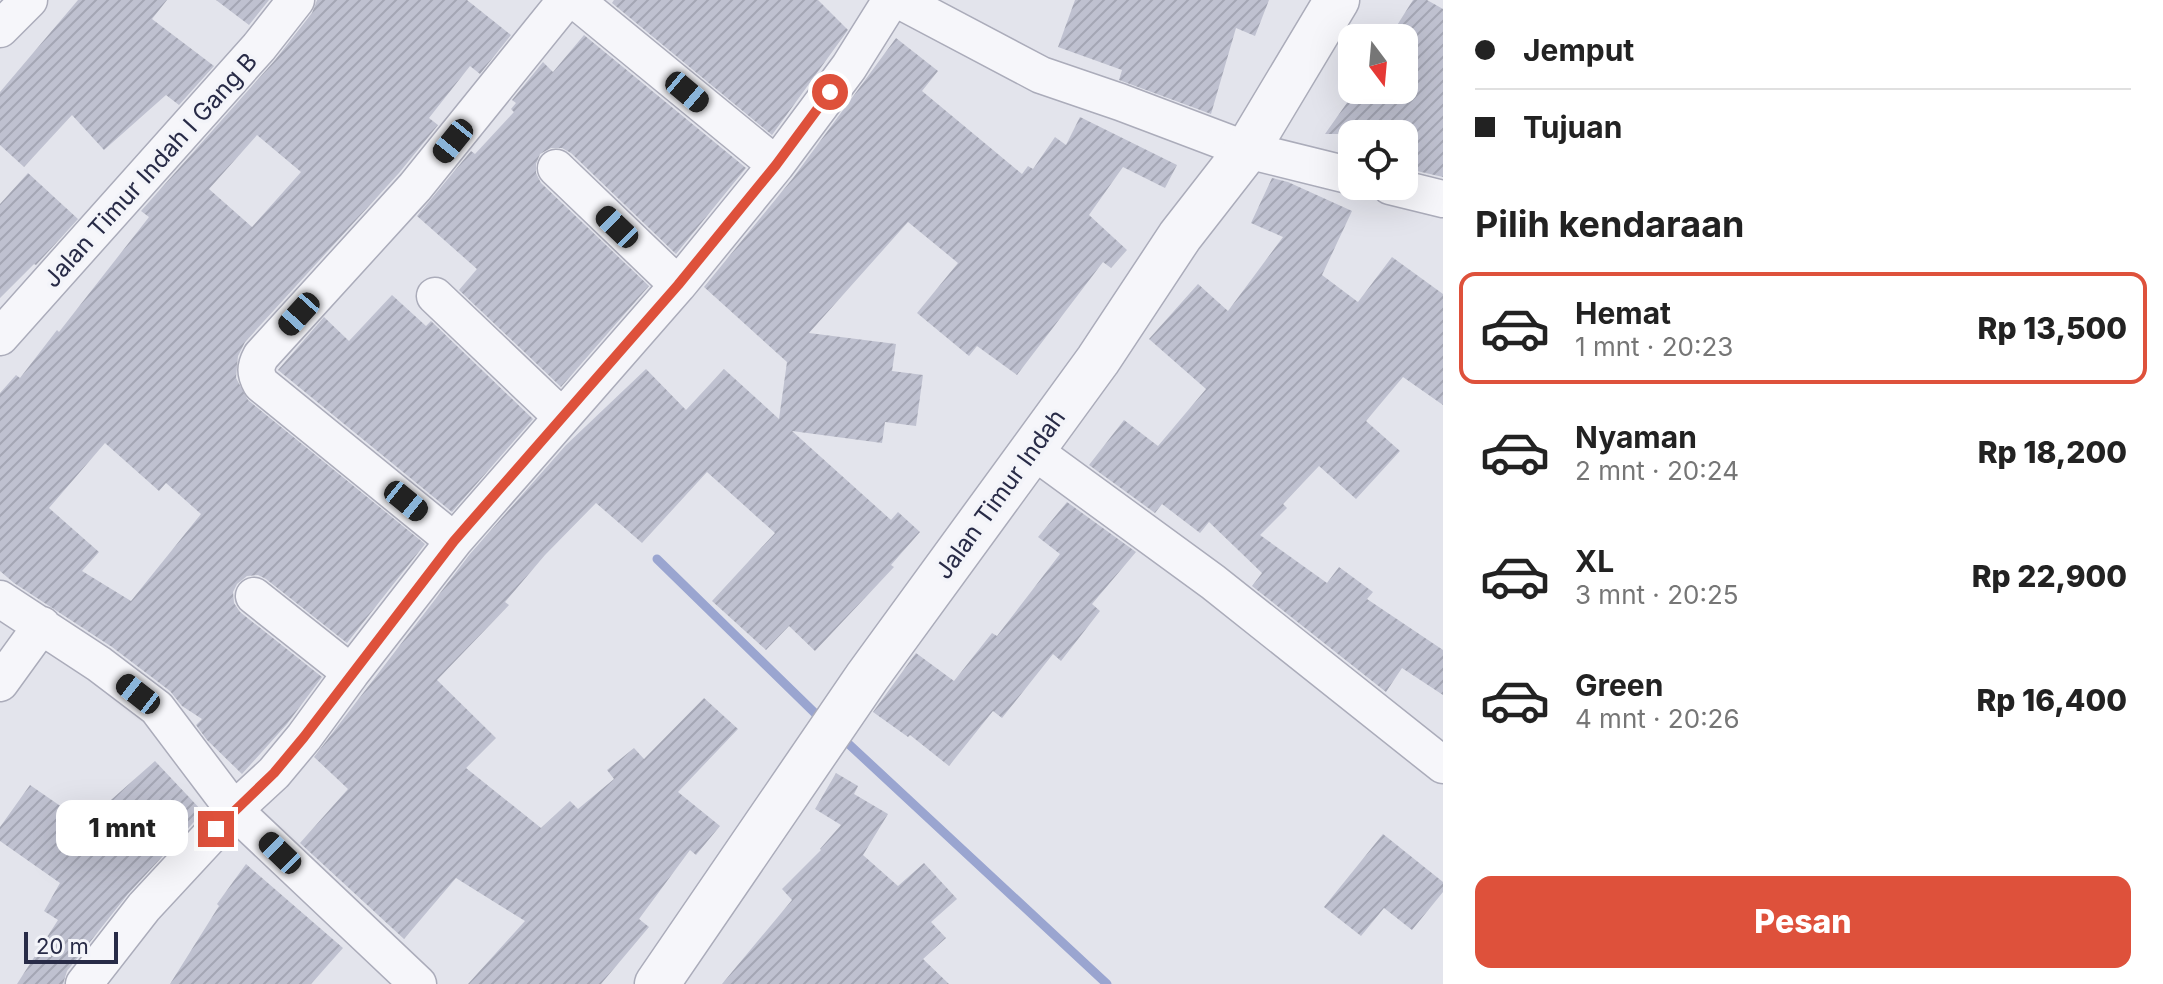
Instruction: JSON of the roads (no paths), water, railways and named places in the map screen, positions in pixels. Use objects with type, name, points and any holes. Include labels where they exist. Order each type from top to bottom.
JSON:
[{"type":"street","points":[[0,29],[29,0]]},
{"type":"street","name":"Jalan Timur Indah I Gang B","points":[[0,337],[259,47],[296,0]]},
{"type":"street","points":[[454,541],[261,384],[256,366],[261,356],[415,187],[566,0]]},
{"type":"street","points":[[575,0],[776,165]]},
{"type":"street","points":[[84,984],[144,907],[234,810],[274,773],[454,541],[678,285],[776,165],[849,67],[891,0]]},
{"type":"street","points":[[899,0],[1041,75],[1247,150],[1338,173]]},
{"type":"street","name":"Jalan Timur Indah","points":[[657,984],[867,677],[1098,360],[1180,236],[1247,150],[1337,0]]},
{"type":"street","points":[[556,168],[678,285]]},
{"type":"street","points":[[1418,193],[1443,199]]},
{"type":"street","points":[[435,296],[561,416]]},
{"type":"street","points":[[1031,449],[1213,582],[1443,765]]},
{"type":"street","points":[[254,596],[351,673]]},
{"type":"street","points":[[0,599],[99,664],[157,708],[234,810],[418,984]]},
{"type":"street","points":[[0,683],[42,625]]},
{"type":"waterway","points":[[657,559],[823,721]]},
{"type":"waterway","points":[[840,736],[1107,984]]}]
